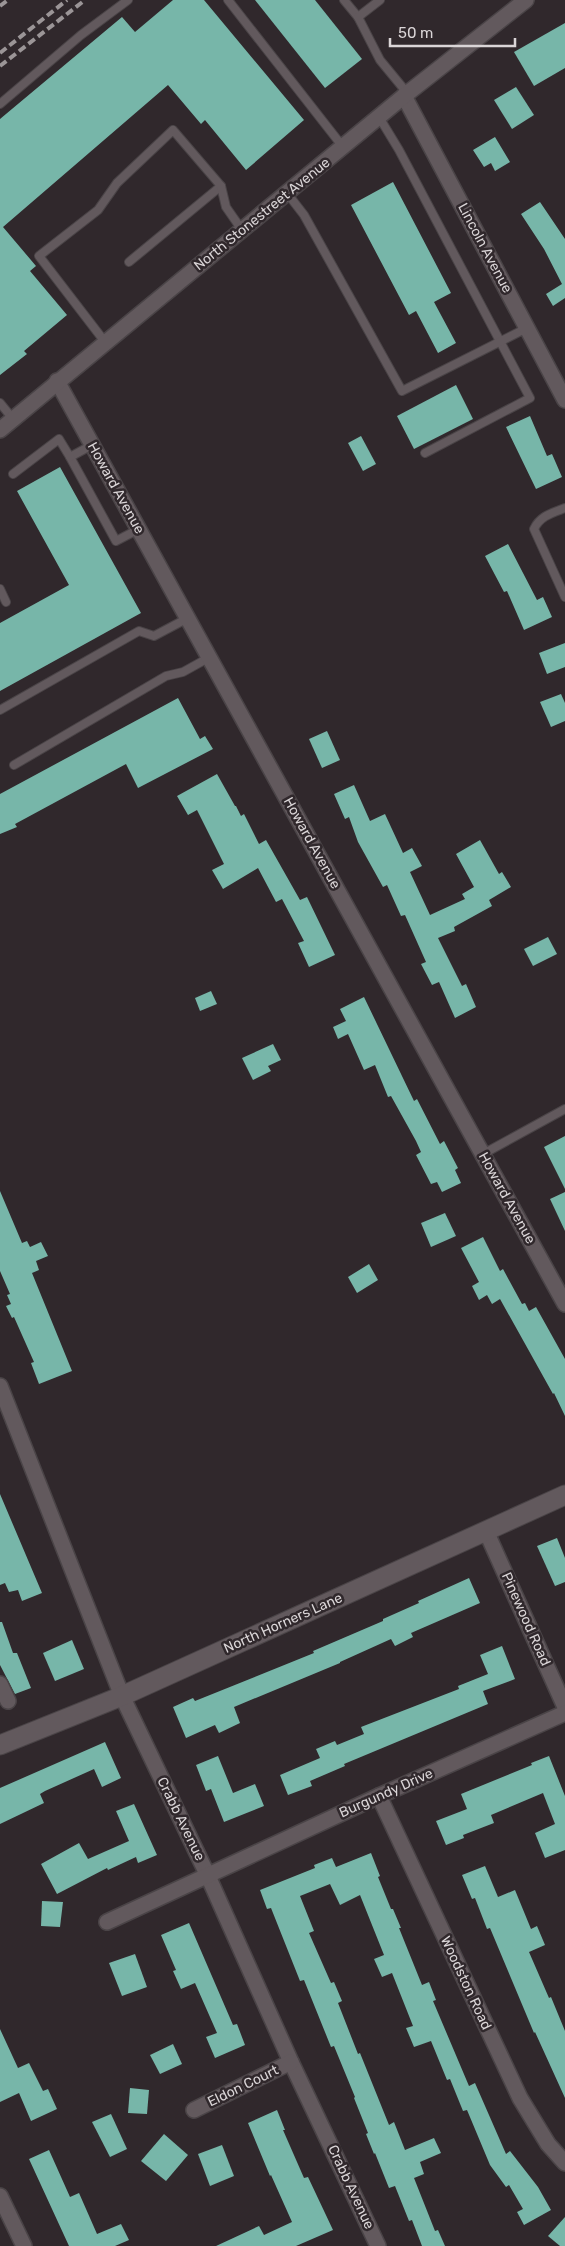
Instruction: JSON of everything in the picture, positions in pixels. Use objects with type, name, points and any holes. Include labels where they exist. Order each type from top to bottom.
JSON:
[{"type":"street","name":"North Stonestreet Avenue","points":[[0,430],[342,147],[526,0]]},
{"type":"street","name":"Lincoln Avenue","points":[[406,95],[565,400]]},
{"type":"street","name":"Howard Avenue","points":[[58,381],[565,1304]]},
{"type":"street","name":"Crabb Avenue","points":[[0,1388],[122,1696],[208,1876],[378,2246]]},
{"type":"street","name":"North Horners Lane","points":[[0,1745],[122,1696],[565,1496]]},
{"type":"street","name":"Pinewood Road","points":[[486,1531],[565,1707]]},
{"type":"street","points":[[0,1684],[8,1701]]},
{"type":"street","name":"Burgundy Drive","points":[[107,1922],[379,1796],[565,1713]]},
{"type":"street","name":"Woodston Road","points":[[379,1796],[520,2098],[548,2144],[565,2163]]},
{"type":"street","name":"Eldon Court","points":[[194,2110],[292,2062]]},
{"type":"street","points":[[0,2196],[24,2246]]},
{"type":"lane","points":[[0,104],[80,35],[128,0]]},
{"type":"lane","points":[[228,0],[342,147]]},
{"type":"lane","points":[[344,0],[358,17],[380,60],[406,95]]},
{"type":"lane","points":[[358,17],[380,0]]},
{"type":"lane","points":[[379,117],[399,150],[530,398],[425,453]]},
{"type":"lane","points":[[105,342],[39,256],[98,210],[117,183],[173,130],[221,186],[226,207],[242,230]]},
{"type":"lane","points":[[129,262],[221,186]]},
{"type":"lane","points":[[287,193],[304,215],[402,390],[527,328]]},
{"type":"lane","points":[[0,403],[13,419]]},
{"type":"lane","points":[[13,474],[58,439],[70,457],[116,541],[139,529]]},
{"type":"lane","points":[[70,457],[92,445]]},
{"type":"lane","points":[[565,508],[542,517],[534,529],[565,597]]},
{"type":"lane","points":[[0,590],[6,602]]},
{"type":"lane","points":[[0,710],[139,631],[154,636],[188,618]]},
{"type":"lane","points":[[14,765],[166,676],[183,672],[210,657]]},
{"type":"lane","points":[[484,1154],[565,1108]]},
{"type":"building","points":[[173,0],[204,0],[304,120],[246,170],[205,120],[201,124],[168,85],[3,227],[36,266],[30,271],[67,315],[24,351],[27,354],[0,375],[0,119],[122,17],[135,32]]},
{"type":"building","points":[[255,0],[315,0],[362,59],[325,88]]},
{"type":"building","points":[[565,23],[565,68],[534,86],[514,52]]},
{"type":"building","points":[[516,87],[534,115],[512,129],[494,100]]},
{"type":"building","points":[[495,137],[510,162],[495,171],[491,163],[484,167],[473,150]]},
{"type":"building","points":[[393,182],[451,293],[434,302],[456,343],[438,353],[416,311],[409,315],[351,205]]},
{"type":"building","points":[[540,202],[565,239],[565,298],[553,306],[546,294],[562,284],[544,249],[521,214]]},
{"type":"building","points":[[456,385],[473,419],[414,449],[397,416]]},
{"type":"building","points":[[530,416],[547,456],[552,454],[562,477],[536,489],[506,427]]},
{"type":"building","points":[[361,436],[376,464],[363,471],[348,443]]},
{"type":"building","points":[[60,467],[141,613],[0,691],[0,623],[69,585],[17,491]]},
{"type":"building","points":[[508,544],[537,600],[543,597],[552,617],[524,630],[507,591],[504,592],[485,556]]},
{"type":"building","points":[[565,643],[565,667],[547,674],[539,653]]},
{"type":"building","points":[[561,694],[565,703],[565,721],[551,727],[540,702]]},
{"type":"building","points":[[178,698],[200,739],[205,736],[213,749],[138,788],[126,764],[15,824],[17,827],[0,834],[0,794]]},
{"type":"building","points":[[327,731],[340,760],[322,768],[309,739]]},
{"type":"building","points":[[217,774],[241,816],[244,814],[259,844],[266,840],[300,900],[307,897],[335,955],[309,967],[298,943],[304,941],[282,899],[276,902],[258,868],[223,889],[212,870],[224,864],[197,810],[188,815],[177,796]]},
{"type":"building","points":[[354,785],[370,821],[385,814],[403,853],[412,848],[422,866],[410,872],[430,915],[465,899],[462,894],[474,887],[456,854],[480,840],[499,874],[502,872],[511,887],[489,900],[492,906],[454,927],[455,931],[438,938],[462,986],[466,984],[476,1007],[455,1018],[439,982],[432,985],[421,964],[426,962],[405,915],[401,916],[387,885],[383,887],[358,842],[349,817],[345,819],[334,794]]},
{"type":"building","points":[[548,937],[557,954],[533,966],[524,949]]},
{"type":"building","points":[[211,991],[217,1004],[200,1011],[195,998]]},
{"type":"building","points":[[364,997],[414,1101],[417,1099],[440,1144],[444,1141],[458,1168],[455,1170],[461,1183],[442,1192],[437,1182],[431,1184],[416,1155],[421,1152],[416,1141],[391,1096],[388,1097],[375,1065],[364,1070],[348,1034],[338,1039],[333,1027],[346,1021],[340,1009]]},
{"type":"building","points":[[273,1044],[281,1060],[268,1066],[271,1071],[253,1080],[242,1058]]},
{"type":"building","points":[[565,1136],[565,1189],[544,1147]]},
{"type":"building","points":[[0,1191],[22,1243],[27,1241],[30,1247],[41,1242],[48,1256],[36,1261],[39,1270],[32,1273],[72,1371],[39,1384],[31,1363],[34,1362],[14,1317],[12,1318],[6,1306],[11,1304],[7,1295],[10,1294],[0,1271]]},
{"type":"building","points":[[565,1192],[565,1231],[550,1199]]},
{"type":"building","points":[[445,1213],[456,1236],[431,1247],[421,1223]]},
{"type":"building","points":[[483,1237],[500,1271],[503,1269],[522,1304],[525,1303],[529,1311],[536,1307],[565,1359],[565,1416],[554,1393],[500,1299],[492,1304],[487,1295],[479,1300],[472,1286],[479,1282],[461,1248]]},
{"type":"building","points":[[369,1264],[378,1280],[357,1293],[348,1277]]},
{"type":"building","points":[[0,1494],[42,1593],[22,1601],[18,1590],[9,1592],[5,1583],[0,1585]]},
{"type":"building","points":[[557,1538],[565,1558],[565,1582],[555,1586],[537,1546]]},
{"type":"building","points":[[469,1578],[480,1603],[411,1633],[413,1637],[395,1646],[391,1639],[340,1663],[234,1707],[240,1723],[219,1733],[215,1725],[186,1738],[173,1707],[193,1698],[195,1701],[314,1653],[313,1651],[383,1621],[383,1619],[419,1603],[418,1601]]},
{"type":"building","points":[[0,1622],[2,1622],[13,1653],[17,1653],[31,1688],[15,1694],[0,1665]]},
{"type":"building","points":[[72,1640],[84,1669],[55,1681],[43,1653]]},
{"type":"building","points":[[502,1646],[515,1679],[483,1691],[488,1704],[344,1764],[345,1766],[310,1781],[312,1786],[288,1795],[280,1775],[320,1758],[316,1749],[335,1741],[337,1745],[364,1734],[361,1727],[459,1689],[458,1686],[488,1674],[480,1655]]},
{"type":"building","points":[[105,1742],[121,1778],[102,1787],[94,1769],[45,1791],[40,1794],[44,1803],[0,1824],[0,1788]]},
{"type":"building","points":[[218,1756],[233,1793],[255,1784],[264,1806],[224,1822],[211,1789],[206,1791],[196,1765]]},
{"type":"building","points":[[549,1756],[565,1796],[565,1850],[545,1858],[535,1833],[555,1824],[543,1793],[491,1815],[494,1823],[463,1835],[464,1838],[446,1845],[436,1821],[467,1809],[461,1794],[532,1765],[531,1763]]},
{"type":"building","points":[[134,1804],[157,1855],[138,1863],[136,1857],[108,1870],[107,1868],[57,1894],[41,1864],[79,1843],[88,1859],[129,1841],[116,1811]]},
{"type":"building","points":[[371,1853],[380,1876],[378,1877],[401,1928],[399,1928],[422,1985],[429,1982],[436,2000],[433,2001],[469,2086],[475,2083],[506,2154],[510,2151],[538,2187],[551,2210],[524,2225],[517,2212],[523,2209],[509,2185],[506,2187],[490,2165],[467,2110],[463,2111],[450,2079],[447,2080],[431,2041],[414,2047],[406,2028],[413,2026],[392,1973],[382,1977],[374,1959],[384,1955],[360,1895],[340,1905],[330,1884],[300,1896],[314,1931],[309,1933],[331,1983],[334,1982],[342,2001],[338,2003],[358,2054],[360,2053],[389,2125],[394,2122],[405,2150],[434,2138],[441,2153],[420,2162],[424,2174],[414,2178],[435,2231],[438,2230],[445,2246],[422,2246],[412,2220],[409,2221],[395,2186],[389,2188],[366,2134],[368,2133],[355,2097],[334,2046],[331,2047],[304,1980],[300,1981],[271,1908],[267,1909],[260,1890],[315,1868],[314,1865],[332,1858],[336,1867]]},
{"type":"building","points":[[485,1866],[498,1897],[515,1890],[531,1929],[537,1926],[545,1945],[529,1952],[565,2031],[565,2098],[534,2033],[490,1928],[487,1929],[475,1898],[472,1899],[462,1875]]},
{"type":"building","points":[[42,1901],[63,1902],[60,1927],[41,1926]]},
{"type":"building","points":[[189,1923],[233,2025],[237,2024],[245,2045],[215,2058],[206,2037],[217,2033],[195,1983],[181,1989],[173,1971],[176,1970],[161,1935]]},
{"type":"building","points":[[135,1954],[147,1987],[122,1996],[109,1963]]},
{"type":"building","points":[[0,2029],[18,2068],[29,2063],[43,2091],[48,2089],[57,2109],[31,2121],[19,2093],[0,2102]]},
{"type":"building","points":[[173,2044],[182,2064],[160,2074],[150,2055]]},
{"type":"building","points":[[130,2088],[149,2090],[147,2114],[128,2113]]},
{"type":"building","points":[[277,2110],[285,2130],[283,2130],[304,2178],[308,2177],[333,2230],[296,2246],[216,2246],[259,2226],[264,2235],[292,2222],[248,2123]]},
{"type":"building","points":[[111,2114],[127,2149],[110,2157],[92,2122]]},
{"type":"building","points":[[164,2134],[188,2155],[166,2181],[141,2161]]},
{"type":"building","points":[[222,2145],[234,2176],[210,2186],[198,2154]]},
{"type":"building","points":[[49,2150],[70,2197],[79,2193],[97,2234],[121,2224],[129,2240],[115,2246],[69,2246],[29,2159]]},
{"type":"building","points":[[565,2217],[565,2246],[560,2246],[548,2236]]},
{"type":"railway","points":[[0,6],[8,0]]},
{"type":"railway","points":[[0,53],[67,0]]},
{"type":"railway","points":[[0,66],[85,0]]}]
